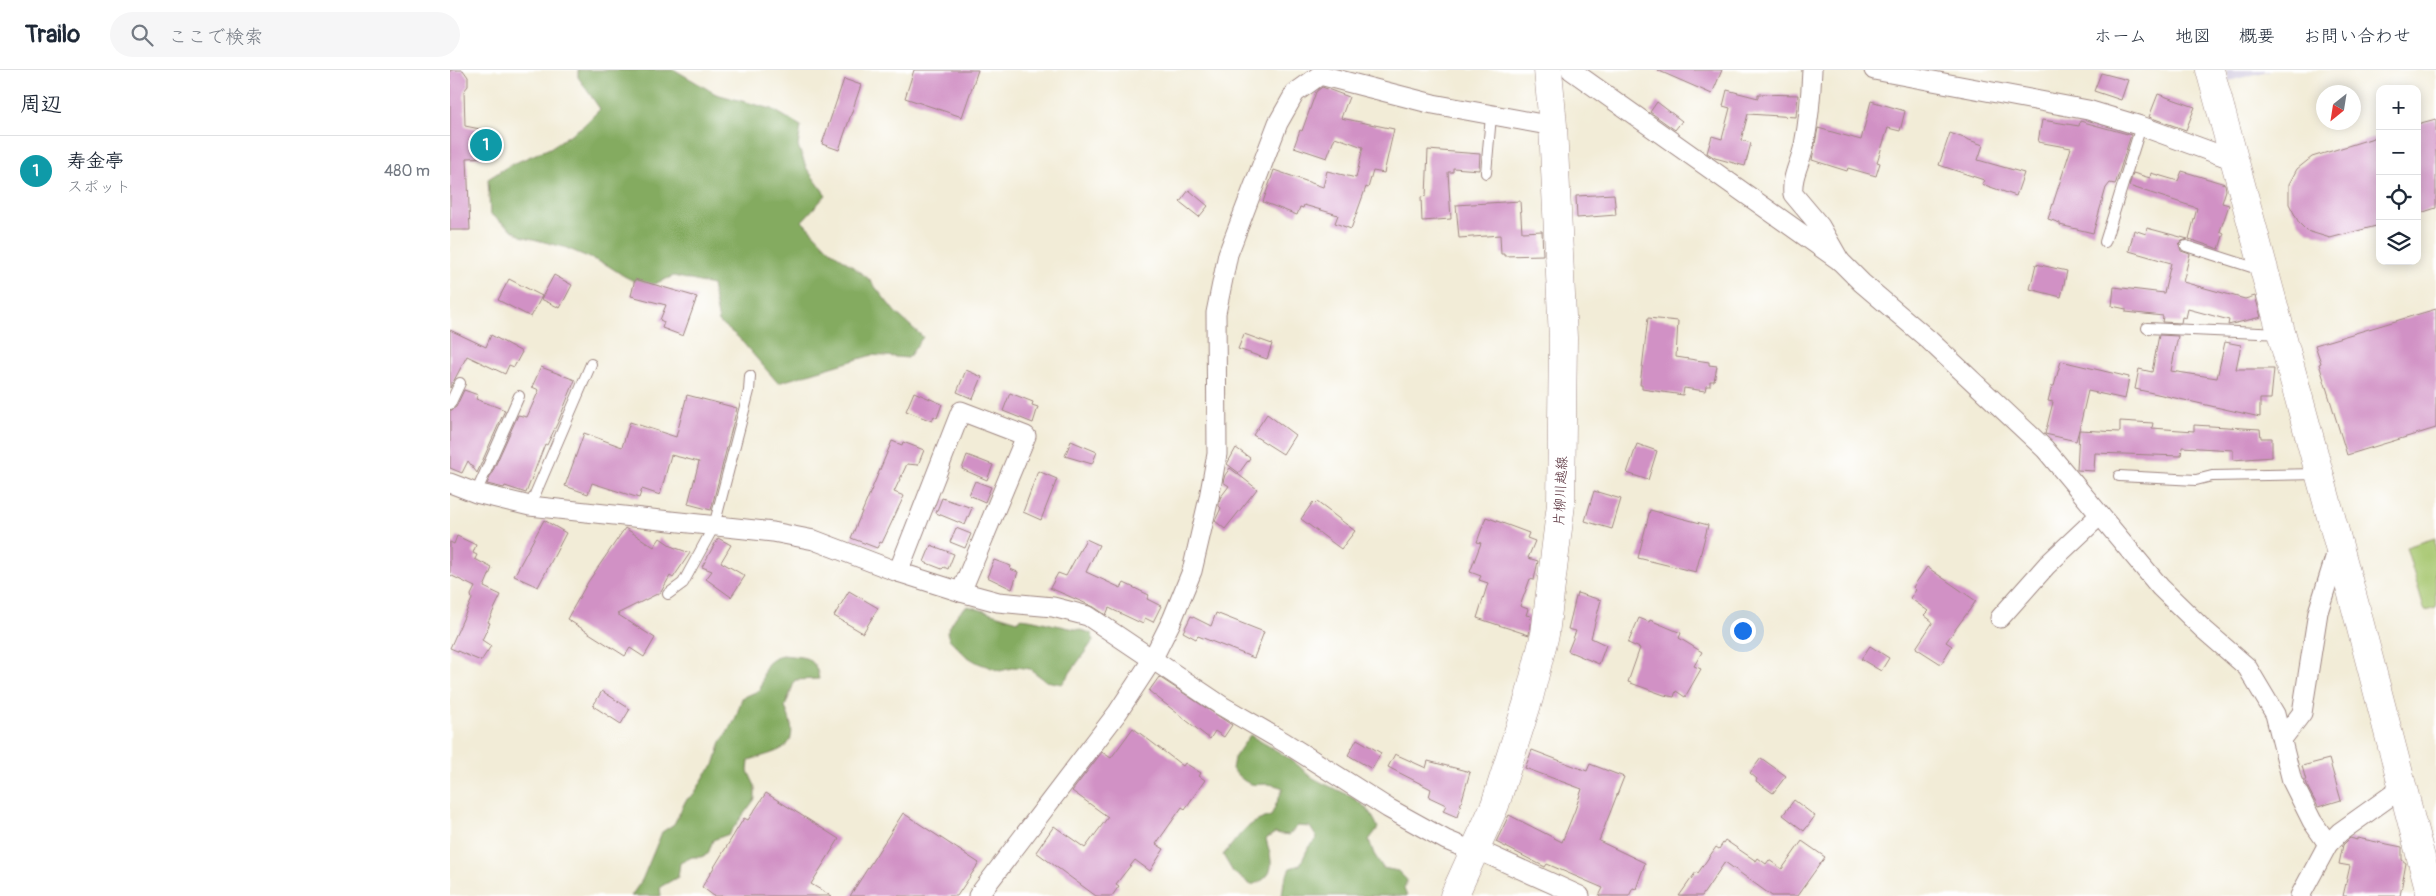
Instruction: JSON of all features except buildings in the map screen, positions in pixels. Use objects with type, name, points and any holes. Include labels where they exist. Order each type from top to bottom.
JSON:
[{"type":"street","name":"片柳川越線","points":[[1454,896],[1476,851],[1495,805],[1529,698],[1545,634],[1561,504],[1563,338],[1553,126],[1548,70]]},
{"type":"street","points":[[1571,70],[1840,261],[1862,284],[1929,340],[2045,449],[2160,586],[2247,667],[2276,714],[2292,781],[2312,821],[2328,844]]},
{"type":"street","points":[[1812,70],[1809,117],[1804,148],[1793,178],[1793,194],[1820,226],[1840,261]]},
{"type":"street","points":[[1874,70],[2088,110],[2141,126],[2234,160]]},
{"type":"street","points":[[2210,70],[2339,544],[2431,896]]},
{"type":"street","points":[[978,896],[1118,712],[1152,660],[1172,620],[1192,571],[1210,498],[1217,454],[1216,313],[1222,276],[1233,240],[1278,123],[1295,93],[1320,75],[1491,116],[1553,126]]},
{"type":"street","points":[[898,572],[961,411],[1026,436],[961,592]]},
{"type":"street","points":[[450,483],[476,494],[530,506],[773,532],[814,540],[898,572],[961,592],[998,602],[1053,607],[1088,616],[1222,706],[1284,742],[1396,813],[1446,840],[1580,896]]},
{"type":"street","points":[[2000,618],[2047,565],[2100,515]]},
{"type":"street","points":[[2283,738],[2302,713],[2318,612],[2339,544]]},
{"type":"street","points":[[2300,896],[2328,844],[2340,832],[2403,787]]},
{"type":"lane","points":[[1486,174],[1491,116]]},
{"type":"lane","points":[[2105,242],[2141,126]]},
{"type":"lane","points":[[2186,246],[2264,271]]},
{"type":"lane","points":[[2147,328],[2281,334]]},
{"type":"lane","points":[[530,506],[591,364]]},
{"type":"lane","points":[[668,594],[683,583],[714,526],[750,391],[750,376]]},
{"type":"lane","points":[[450,404],[460,383]]},
{"type":"lane","points":[[476,494],[519,396]]},
{"type":"lane","points":[[2119,476],[2196,480],[2212,476],[2319,474]]},
{"type":"shaded area","points":[[2226,70],[2271,70],[2229,81]]},
{"type":"green space","points":[[578,70],[675,70],[716,94],[772,109],[801,126],[798,146],[807,169],[826,195],[802,221],[829,249],[869,279],[895,312],[923,337],[908,358],[872,355],[778,383],[738,337],[719,322],[712,285],[674,276],[646,287],[607,265],[564,247],[521,236],[490,214],[488,179],[510,165],[550,148],[583,126],[600,109],[578,77]]},
{"type":"green space","points":[[2435,538],[2436,608],[2425,611],[2406,547]]},
{"type":"green space","points":[[968,606],[1018,621],[1021,618],[1084,631],[1092,634],[1093,641],[1062,684],[1046,681],[1030,669],[1016,667],[1000,671],[978,663],[966,656],[949,639],[947,632],[951,625],[958,614]]},
{"type":"green space","points":[[783,655],[803,657],[811,661],[815,665],[819,679],[795,680],[785,707],[792,731],[786,745],[780,750],[749,760],[748,771],[755,786],[755,799],[729,834],[713,840],[708,854],[701,857],[692,857],[680,863],[678,877],[660,887],[661,896],[631,896],[642,880],[662,832],[674,824],[686,800],[694,794],[707,772],[714,765],[721,742],[735,720],[742,698],[760,690],[767,664]]},
{"type":"green space","points":[[1250,735],[1288,758],[1320,782],[1358,801],[1366,808],[1378,828],[1369,840],[1374,854],[1383,868],[1398,871],[1407,880],[1404,889],[1407,896],[1282,896],[1284,881],[1290,868],[1300,865],[1309,846],[1317,838],[1310,827],[1298,826],[1288,835],[1275,833],[1266,839],[1271,867],[1266,878],[1260,882],[1251,885],[1233,872],[1223,855],[1248,827],[1271,816],[1283,788],[1267,784],[1251,784],[1246,782],[1232,769],[1234,758]]},
{"type":"place","name":"寿金亭","points":[[486,145]]}]
